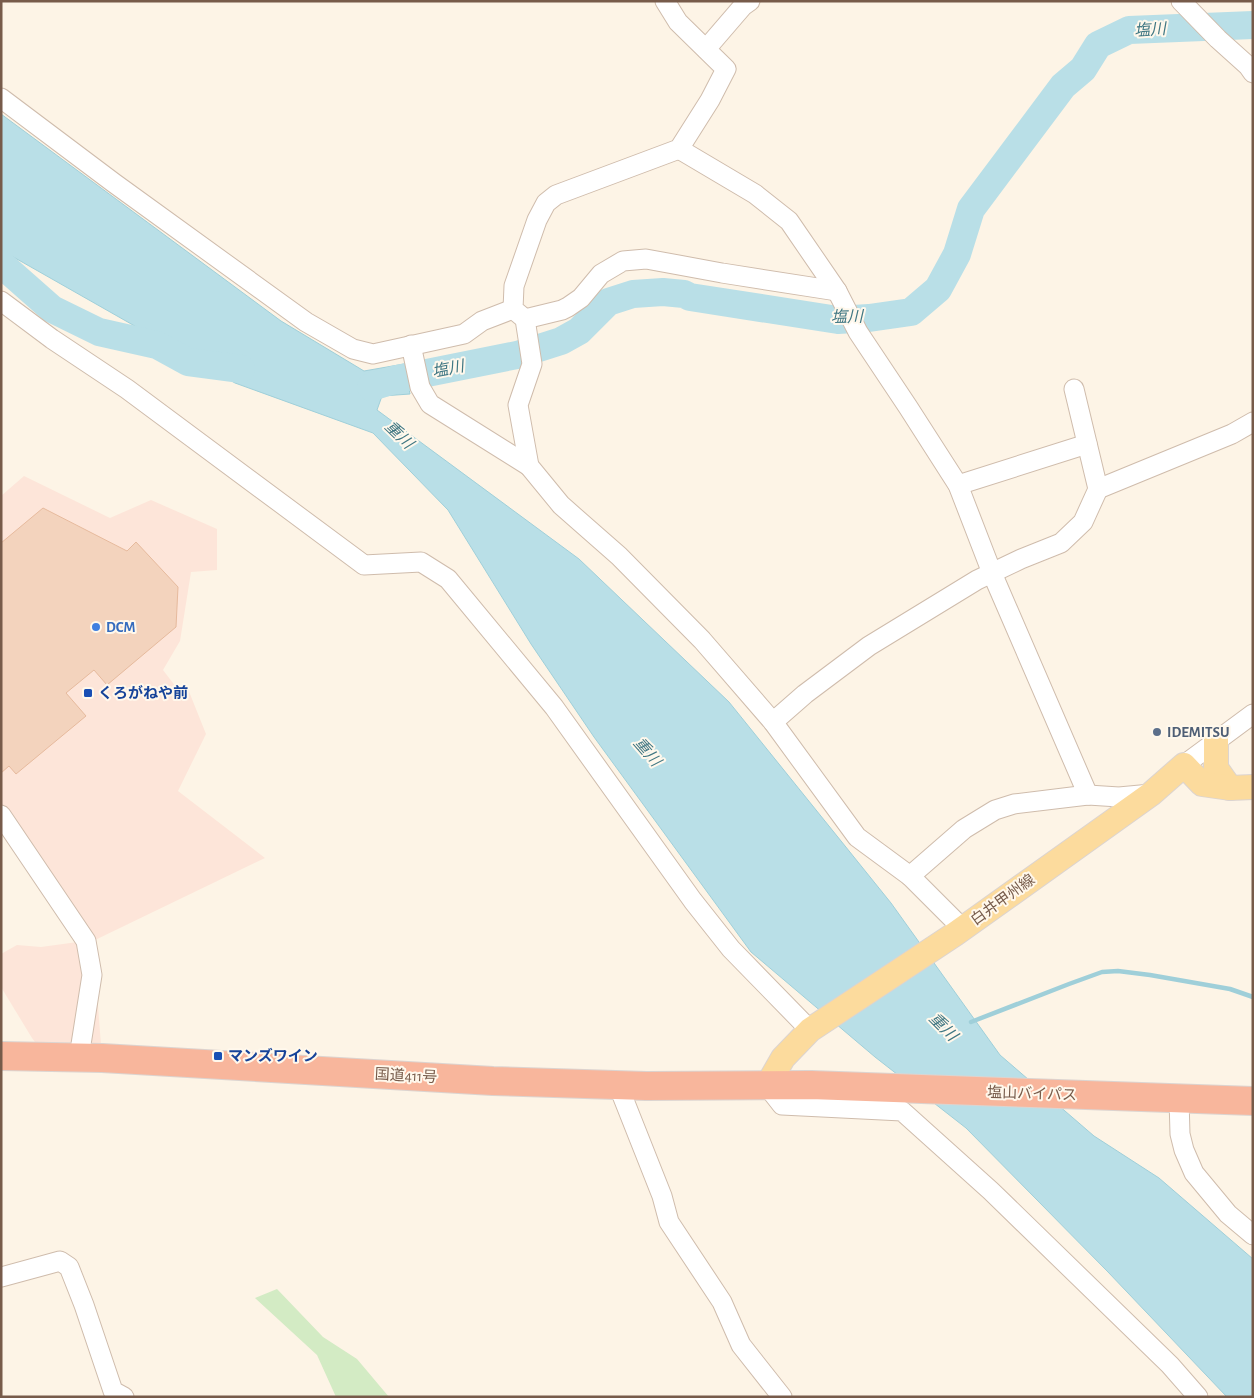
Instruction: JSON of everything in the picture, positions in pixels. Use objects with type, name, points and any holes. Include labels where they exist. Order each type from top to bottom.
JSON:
[{"type":"highway","name":"国道411号","points":[[1,1056],[79,1057],[493,1081],[618,1085],[811,1086]]},
{"type":"highway","name":"塩山バイパス","points":[[811,1086],[1253,1101]]},
{"type":"main road","points":[[1216,740],[1216,768],[1242,788]]},
{"type":"main road","name":"白井甲州線","points":[[768,1086],[783,1058],[810,1030],[959,931],[1151,794],[1184,765]]},
{"type":"main road","points":[[1184,765],[1202,784],[1242,788]]},
{"type":"street","points":[[530,466],[518,405],[532,364],[514,286],[537,220],[546,203],[556,195],[679,149],[710,100],[726,69],[678,22],[665,1]]},
{"type":"street","points":[[706,49],[743,6],[750,1]]},
{"type":"street","points":[[1182,3],[1253,73]]},
{"type":"street","points":[[1,98],[114,183],[306,322],[353,350],[373,354],[464,334],[482,321],[519,314],[562,310],[581,298],[600,274],[623,261],[646,259],[837,291]]},
{"type":"street","points":[[679,149],[755,194],[789,221],[837,291],[858,332],[958,485],[992,573],[1088,795]]},
{"type":"street","points":[[1,301],[52,339],[127,389],[364,565],[421,562],[448,579],[554,707],[693,901],[731,949],[810,1030]]},
{"type":"street","points":[[411,345],[420,387],[430,404],[530,466],[561,504],[619,556],[702,640],[773,722],[857,837],[910,876],[959,931]]},
{"type":"street","points":[[773,722],[805,694],[869,646],[977,580],[1061,543],[1083,522],[1098,489],[1074,389]]},
{"type":"street","points":[[1098,489],[1232,434],[1253,422]]},
{"type":"street","points":[[958,485],[1087,444]]},
{"type":"street","points":[[1184,765],[1253,714]]},
{"type":"street","points":[[910,876],[964,828],[995,810],[1014,804],[1088,795],[1119,797],[1151,794]]},
{"type":"street","points":[[1,815],[86,940],[92,975],[79,1057]]},
{"type":"street","points":[[618,1085],[662,1196],[669,1222],[722,1302],[741,1345],[782,1397]]},
{"type":"street","points":[[768,1086],[782,1105],[902,1111],[991,1191],[1170,1365],[1198,1397]]},
{"type":"street","points":[[1172,1099],[1184,1150],[1194,1174],[1228,1214],[1253,1234]]},
{"type":"street","points":[[1,1277],[60,1261],[69,1267],[84,1305],[113,1395]]},
{"type":"shaded area","points":[[24,476],[110,518],[151,500],[217,529],[217,570],[191,572],[180,641],[163,670],[182,695],[188,689],[206,734],[178,791],[265,858],[93,941],[102,1058],[46,1057],[32,1038],[1,987],[1,954],[17,945],[41,947],[85,941],[1,815],[1,496]]},
{"type":"green space","points":[[277,1289],[323,1337],[357,1359],[389,1397],[336,1397],[317,1355],[255,1298]]},
{"type":"water","points":[[1,114],[281,321],[364,371],[404,364],[410,394],[382,396],[377,410],[579,559],[729,702],[891,903],[1000,1055],[1094,1136],[1159,1178],[1253,1259],[1253,1397],[1227,1397],[1108,1272],[966,1128],[875,1057],[751,952],[594,737],[531,644],[448,510],[373,433],[235,383],[1,250]]},
{"type":"building","points":[[43,508],[127,551],[136,542],[178,587],[176,627],[107,685],[94,670],[66,693],[86,716],[16,774],[9,766],[1,773],[1,543]]},
{"type":"waterway","name":"塩川","points":[[371,387],[397,379],[517,355],[561,341],[579,331],[608,302],[633,294],[663,292],[684,294],[690,297],[838,320],[911,312],[938,289],[957,254],[971,209],[1063,86],[1083,69],[1098,45],[1129,30],[1253,25]]},
{"type":"waterway","name":"重川","points":[[1,264],[52,309],[99,332],[157,345],[188,362],[241,369]]},
{"type":"waterway","points":[[971,1022],[1102,972],[1118,971],[1150,975],[1230,989],[1253,997]]},
{"type":"place","name":"DCM","points":[[96,627]]},
{"type":"place","name":"くろがねや前","points":[[88,693]]},
{"type":"place","name":"IDEMITSU","points":[[1157,732]]},
{"type":"place","name":"マンズワイン","points":[[218,1056]]}]
